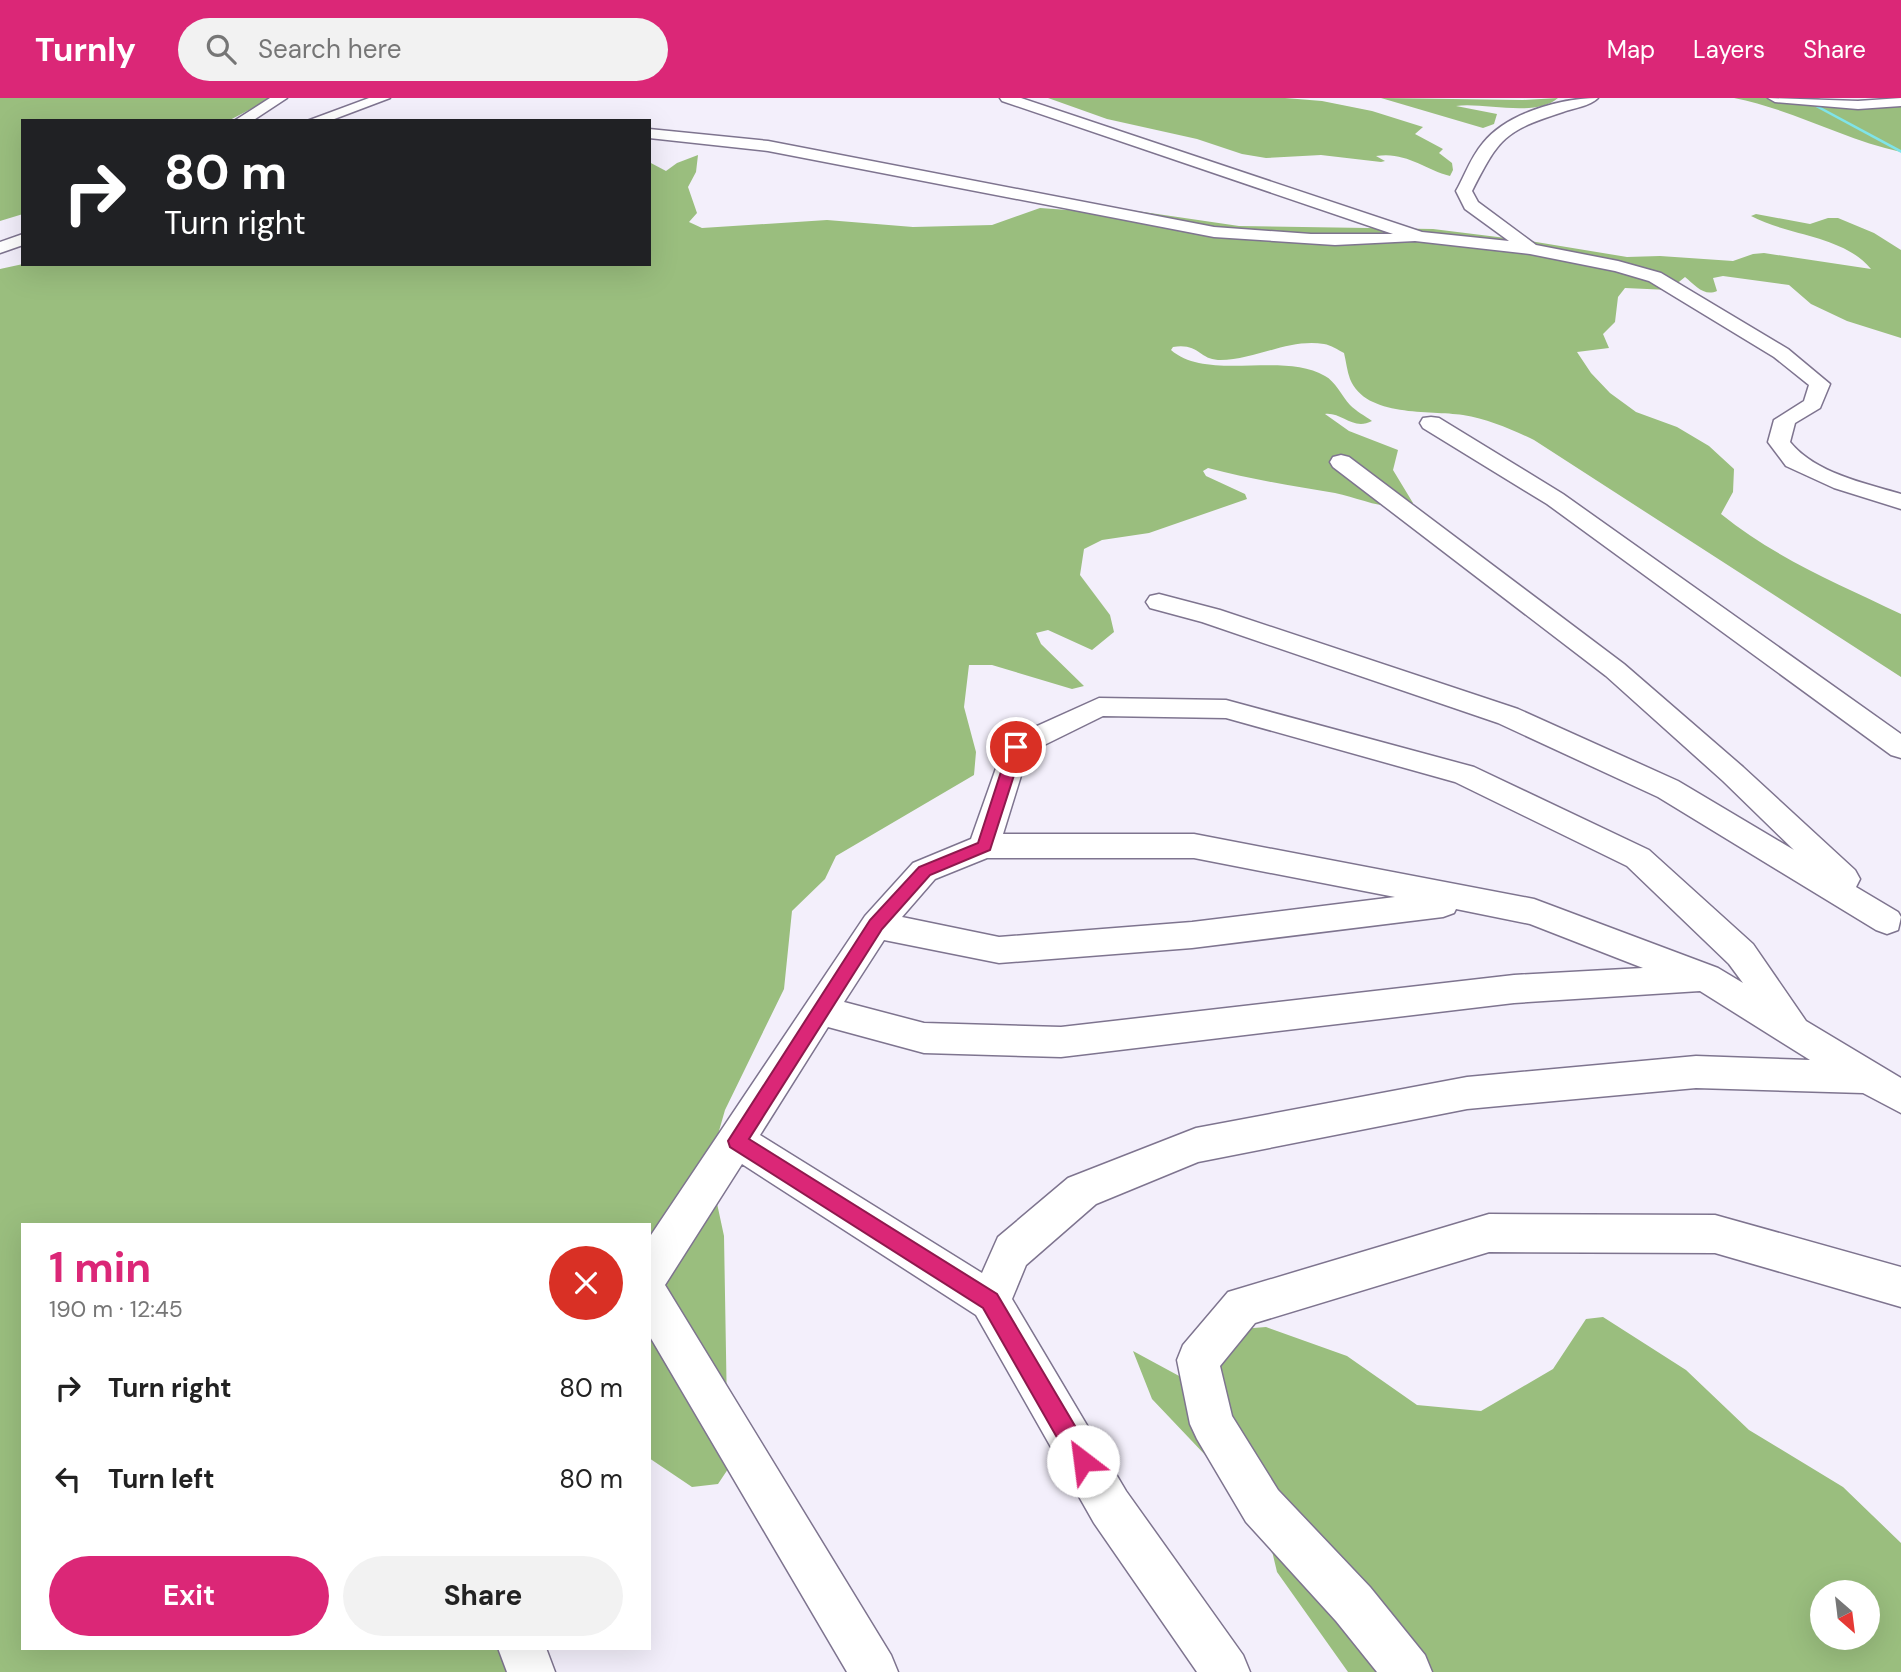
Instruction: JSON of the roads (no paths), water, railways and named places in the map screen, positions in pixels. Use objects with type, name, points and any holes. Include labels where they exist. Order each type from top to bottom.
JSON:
[{"type":"street","points":[[244,119],[280,98]]},
{"type":"street","points":[[320,119],[383,98]]},
{"type":"street","points":[[1007,98],[1420,237]]},
{"type":"street","points":[[1530,248],[1471,205],[1464,191],[1490,144],[1505,129],[1591,98]]},
{"type":"street","points":[[1775,98],[1858,105],[1901,102]]},
{"type":"street","points":[[651,133],[768,146],[1214,232],[1288,240],[1363,242],[1420,237],[1530,248],[1618,266],[1655,277],[1782,353],[1821,384],[1813,404],[1785,420],[1779,442],[1794,461],[1842,483],[1901,502]]},
{"type":"street","points":[[0,248],[21,240]]},
{"type":"street","points":[[1431,423],[1555,499],[1901,748]]},
{"type":"street","points":[[1341,462],[1615,670],[1733,774],[1894,929]]},
{"type":"street","points":[[1159,602],[1211,616],[1508,716],[1668,789],[1894,929]]},
{"type":"street","points":[[984,846],[1016,747],[1099,707],[1226,709],[1464,774],[1638,859],[1741,954],[1797,1032]]},
{"type":"street","points":[[651,1271],[876,925],[924,871],[984,846],[1194,846],[1534,912],[1706,978],[1886,1087]]},
{"type":"street","points":[[876,925],[999,950],[1192,935],[1472,900]]},
{"type":"street","points":[[821,1011],[924,1038],[1060,1042],[1514,989],[1706,978]]},
{"type":"street","points":[[990,1301],[1012,1251],[1082,1191],[1196,1145],[1467,1093],[1696,1072],[1886,1087]]},
{"type":"street","points":[[737,1141],[990,1301],[1110,1507],[1226,1672]]},
{"type":"street","points":[[1408,1672],[1353,1604],[1262,1506],[1212,1423],[1198,1360],[1242,1306],[1489,1233],[1715,1234],[1901,1287]]},
{"type":"street","points":[[651,1299],[874,1672]]},
{"type":"street","points":[[523,1650],[531,1672]]},
{"type":"waterway","points":[[1801,98],[1901,152]]}]
